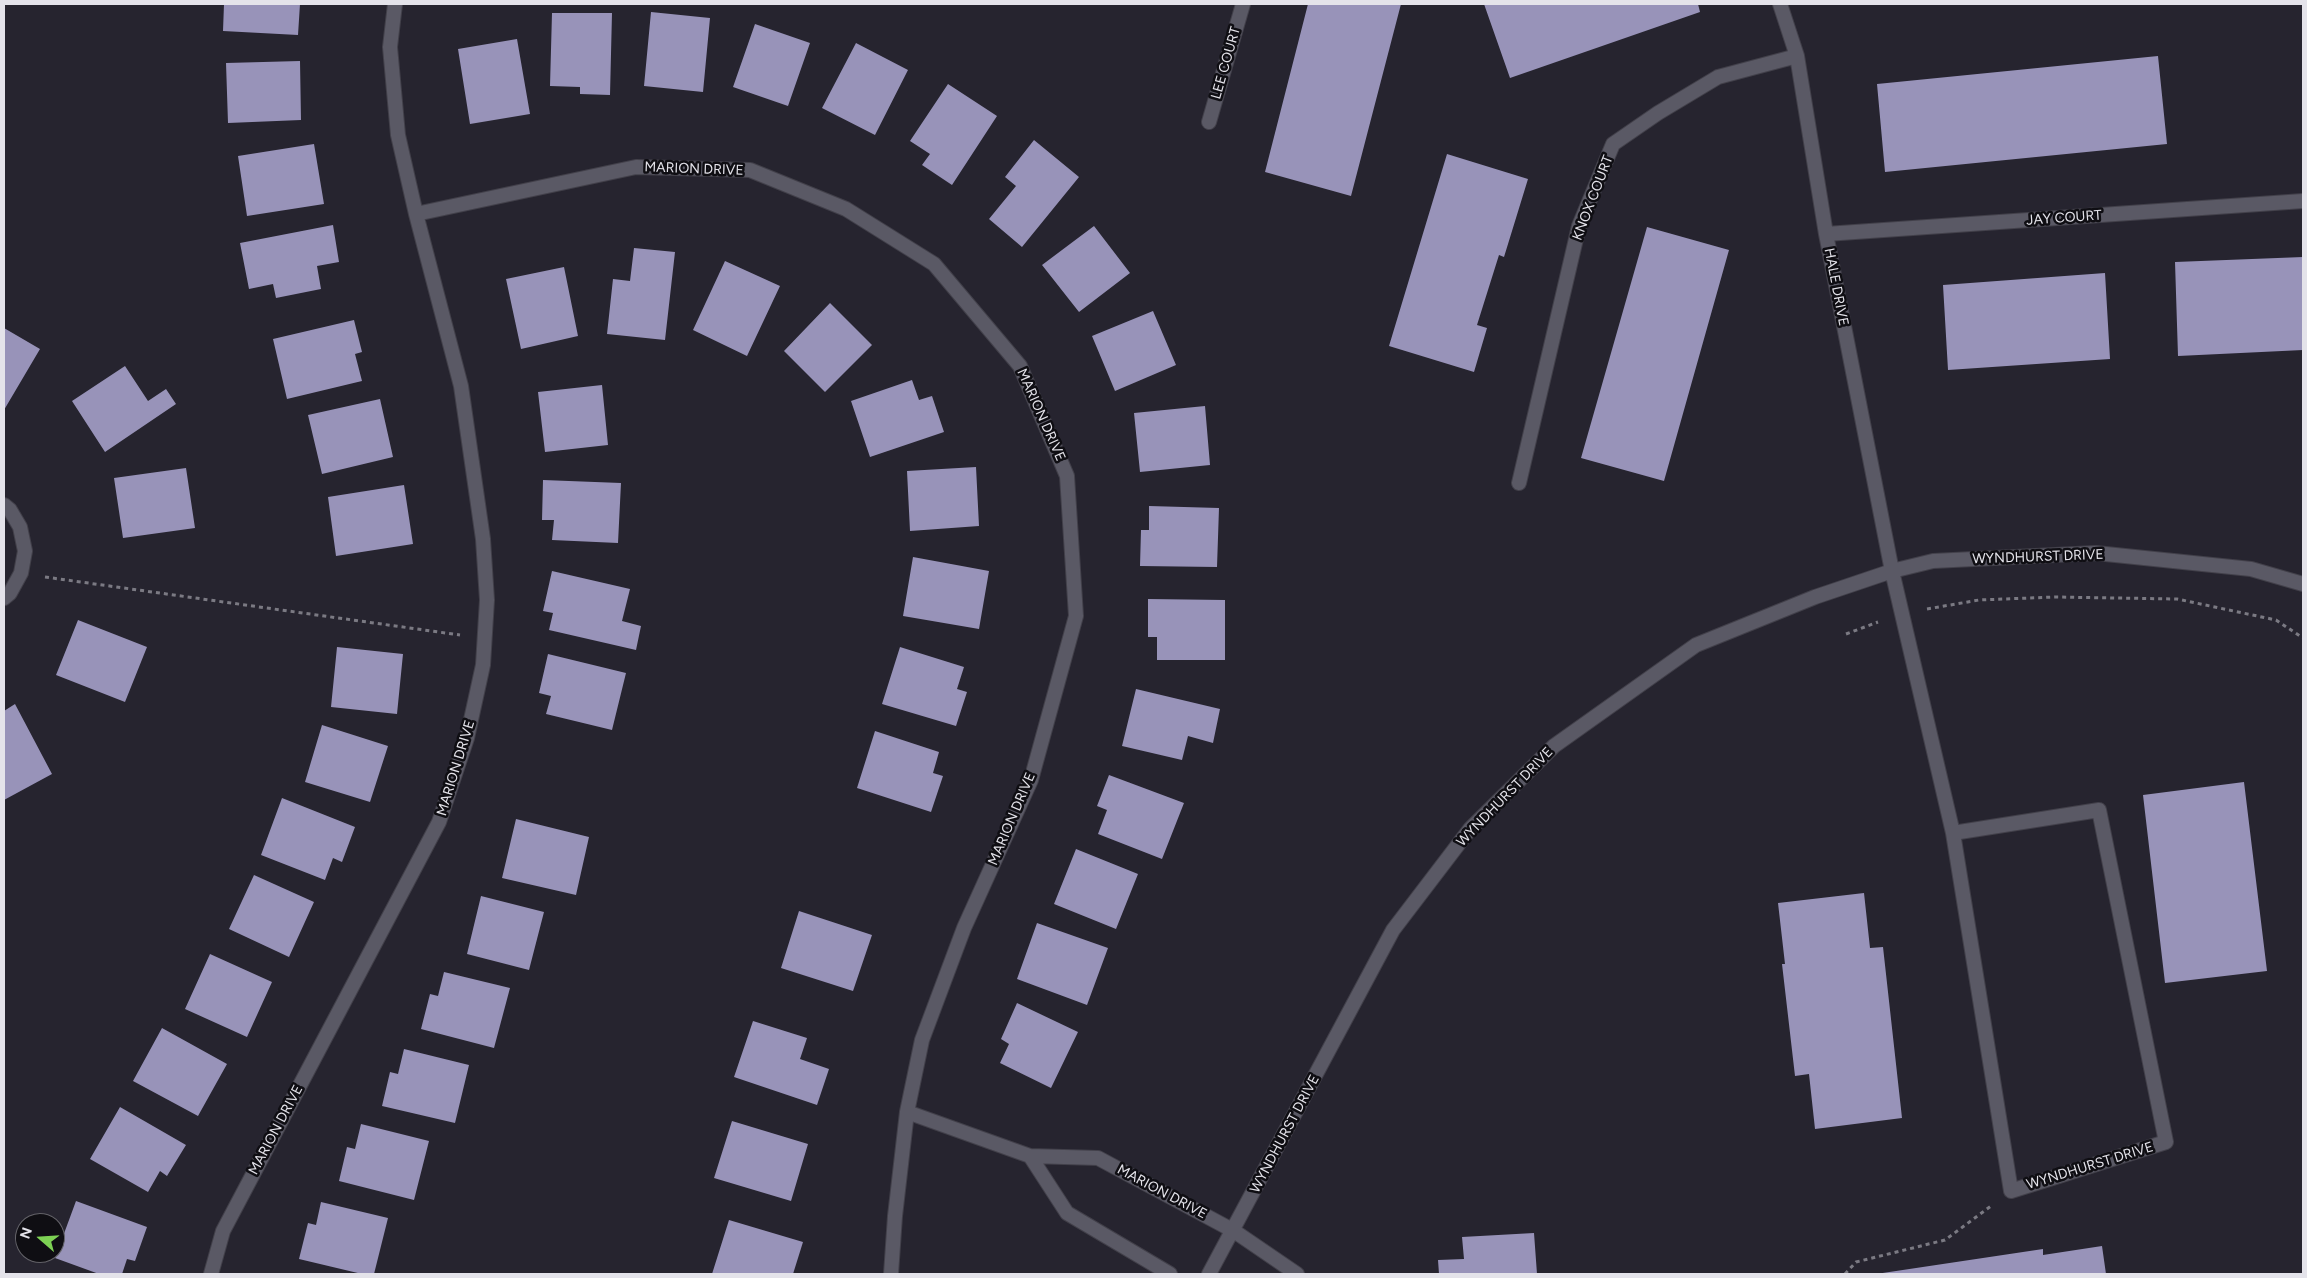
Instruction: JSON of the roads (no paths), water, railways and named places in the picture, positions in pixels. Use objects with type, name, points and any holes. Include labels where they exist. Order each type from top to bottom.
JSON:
[{"type":"street","name":"MARION DRIVE","points":[[211,1274],[223,1231],[439,822],[466,738],[484,665],[487,600],[483,539],[461,386],[416,214],[398,135],[390,47],[395,4]]},
{"type":"street","name":"LEE COURT","points":[[1209,122],[1243,4]]},
{"type":"street","name":"HALE DRIVE","points":[[1780,4],[1797,56],[1826,234],[1892,571]]},
{"type":"street","name":"KNOX COURT","points":[[1520,483],[1580,226],[1613,144],[1658,113],[1718,77],[1797,56]]},
{"type":"street","name":"MARION DRIVE","points":[[416,214],[636,167],[750,170],[846,209],[934,264],[1020,366],[1067,476],[1076,616],[1031,780],[957,947],[922,1040],[907,1112],[895,1216],[891,1274]]},
{"type":"street","name":"JAY COURT","points":[[1826,234],[2303,201]]},
{"type":"street","points":[[4,505],[10,510],[20,526],[25,551],[21,573],[10,593],[4,598]]},
{"type":"street","name":"WYNDHURST DRIVE","points":[[1209,1274],[1234,1231],[1394,930],[1470,829],[1554,746],[1696,645],[1815,597],[1892,571],[1933,561],[2096,553],[2251,569],[2303,584]]},
{"type":"street","name":"WYNDHURST DRIVE","points":[[1892,571],[1953,833],[2011,1191],[2166,1142],[2099,810],[1953,833]]},
{"type":"street","name":"MARION DRIVE","points":[[907,1112],[1030,1156],[1098,1158],[1234,1231]]},
{"type":"street","points":[[1030,1156],[1067,1213],[1170,1274]]},
{"type":"street","points":[[1234,1231],[1297,1274]]}]
